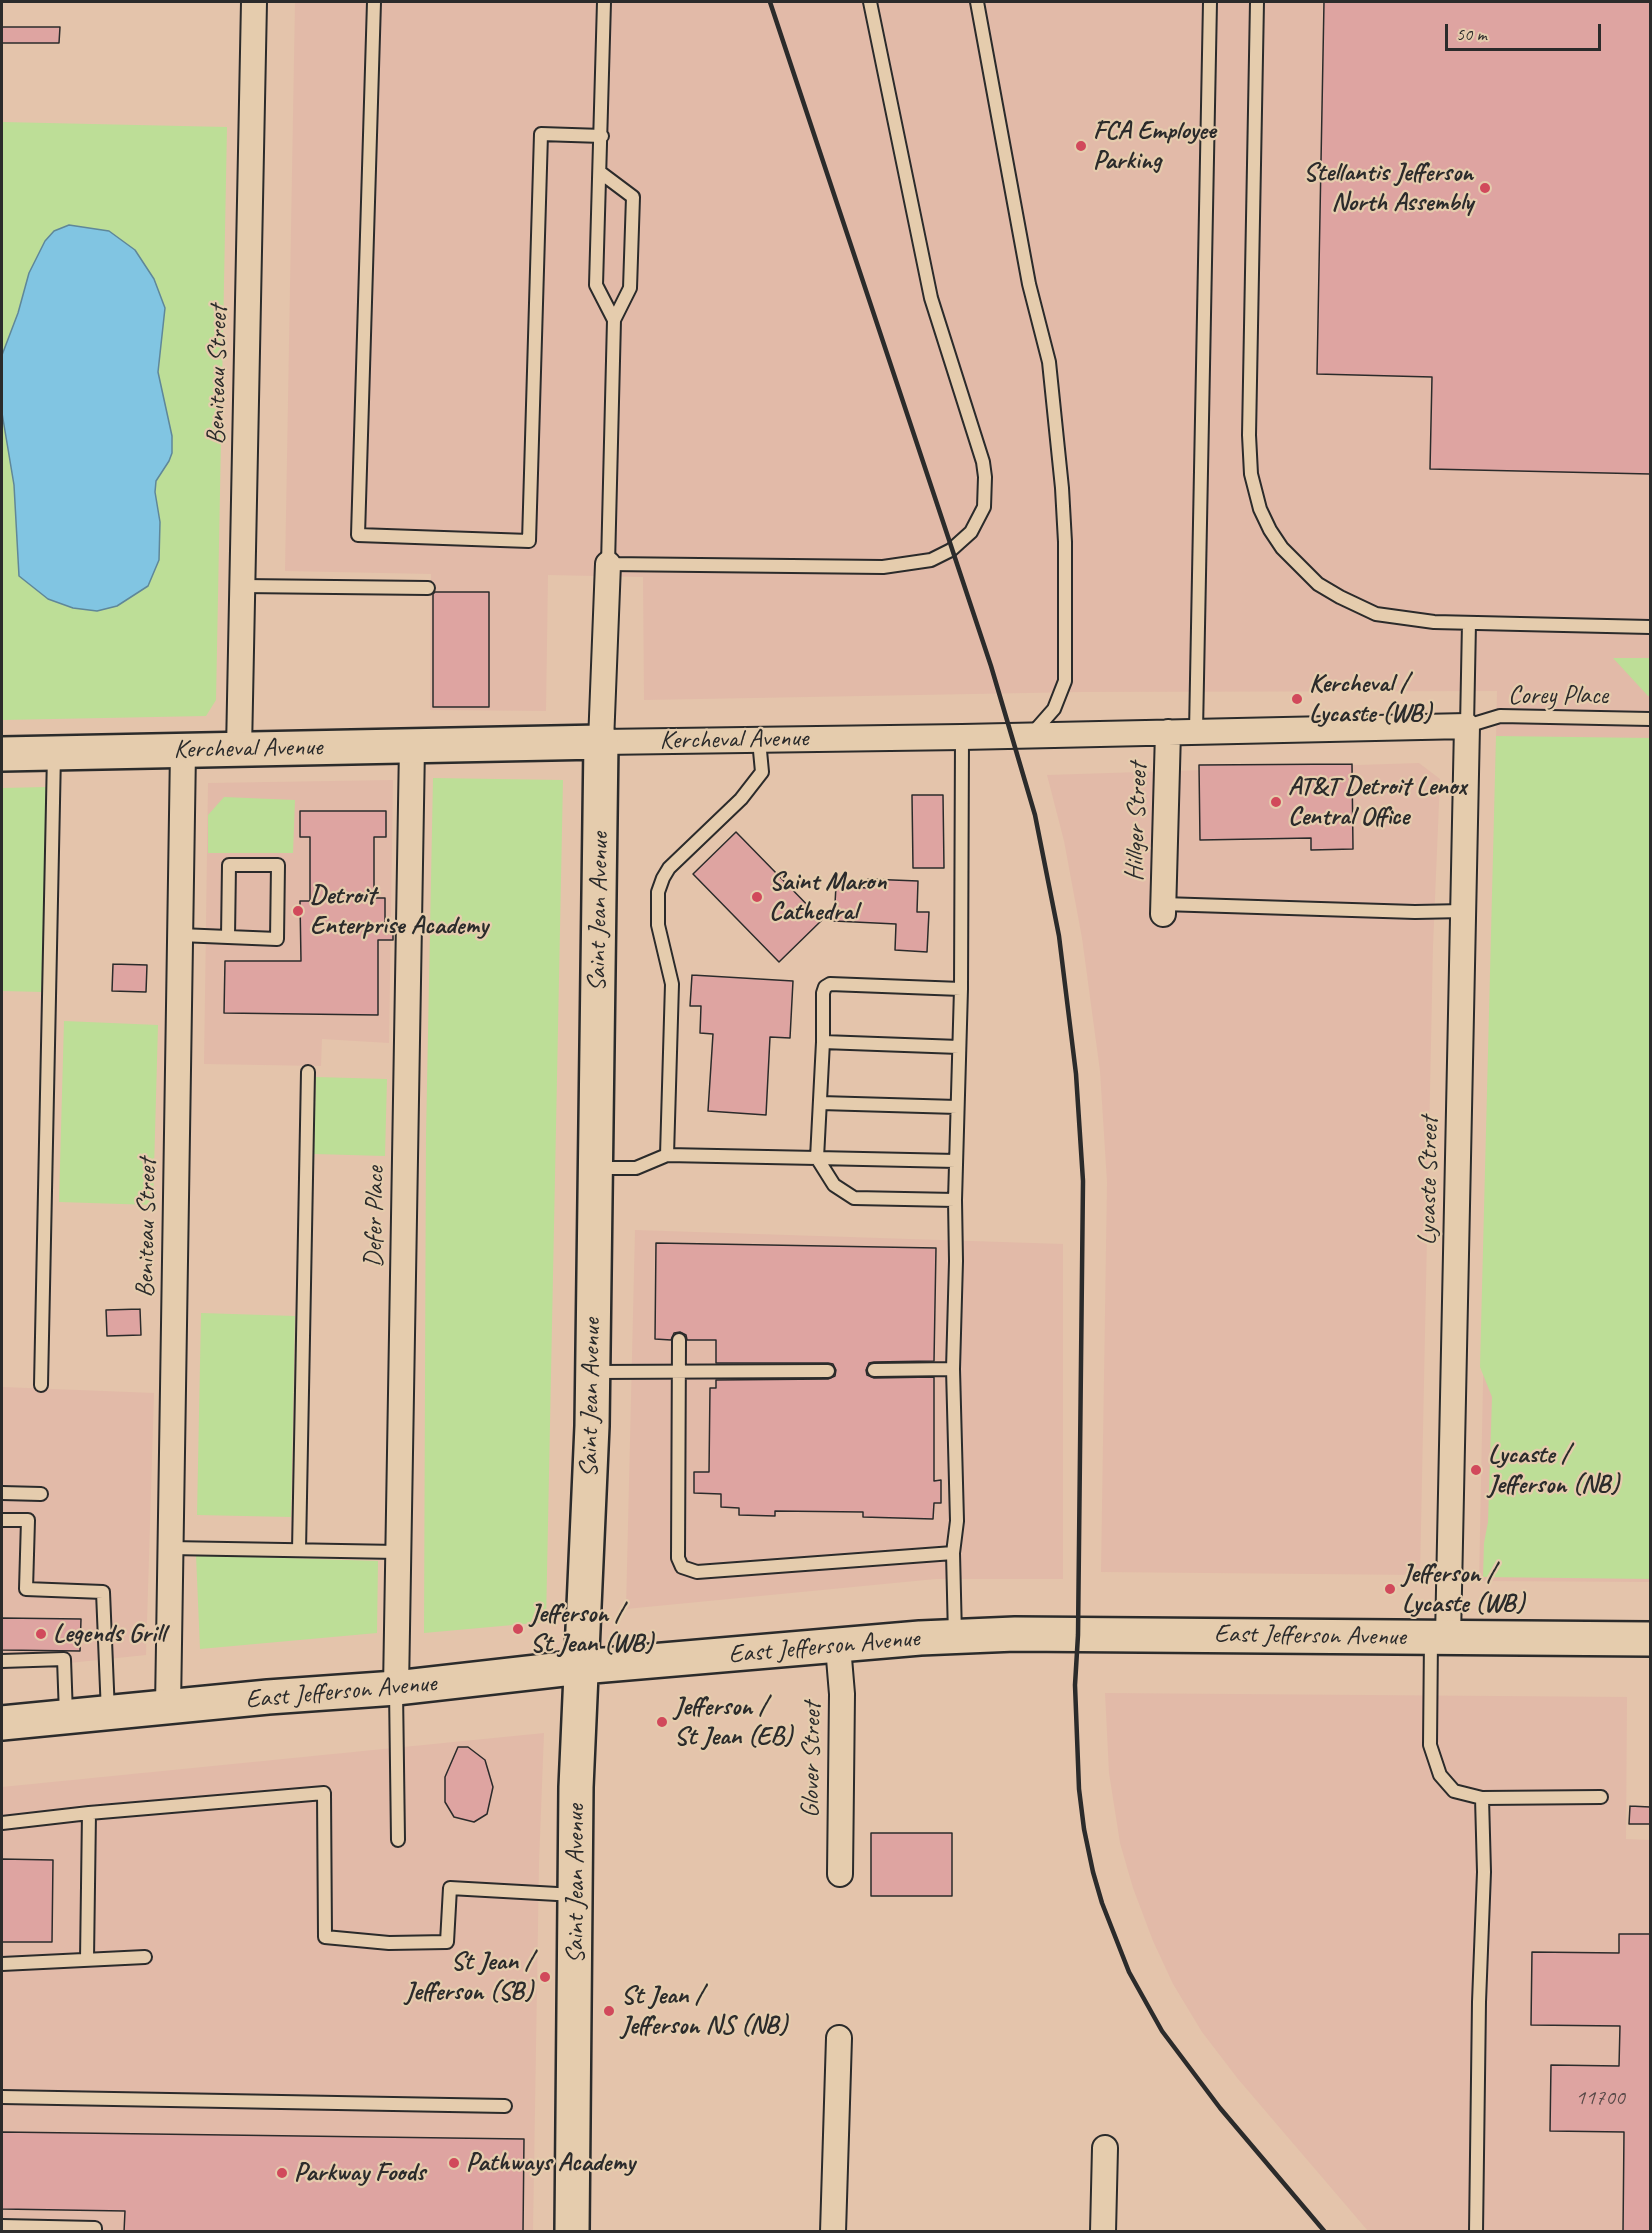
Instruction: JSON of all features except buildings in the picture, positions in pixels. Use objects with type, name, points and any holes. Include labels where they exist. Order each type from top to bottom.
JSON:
[{"type":"street","name":"Beniteau Street","points":[[239,749],[254,2]]},
{"type":"street","name":"Saint Jean Avenue","points":[[572,2232],[576,1787],[592,1372],[601,742],[608,564]]},
{"type":"street","name":"Kercheval Avenue","points":[[2,754],[1467,726]]},
{"type":"street","name":"Lycaste Street","points":[[1440,1637],[1464,911],[1467,726]]},
{"type":"street","name":"Hillger Street","points":[[1163,909],[1168,732]]},
{"type":"street","name":"Defer Place","points":[[396,1688],[412,746]]},
{"type":"street","name":"Beniteau Street","points":[[168,1707],[183,751]]},
{"type":"street","name":"East Jefferson Avenue","points":[[2,1723],[268,1697],[396,1688],[581,1668],[955,1636],[1015,1634],[1650,1639]]},
{"type":"street","name":"Glover Street","points":[[838,1646],[842,1694],[840,1874]]},
{"type":"street","points":[[833,2232],[839,2038]]},
{"type":"street","points":[[1103,2232],[1105,2148]]},
{"type":"lane","points":[[374,2],[358,535],[529,541],[541,134],[602,136]]},
{"type":"lane","points":[[604,2],[601,173],[596,285],[614,320]]},
{"type":"lane","points":[[601,173],[633,197],[630,288],[614,320],[608,564],[883,567],[911,565],[931,560],[951,550],[971,532],[984,507],[984,462],[931,298],[870,2]]},
{"type":"lane","points":[[977,2],[1029,284],[1049,362],[1065,542],[1065,681],[1061,695],[1049,716],[1031,735]]},
{"type":"lane","points":[[1196,731],[1210,2]]},
{"type":"lane","points":[[1257,2],[1249,435],[1251,474],[1260,509],[1282,548],[1318,584],[1376,614],[1406,620],[1469,623],[1650,627]]},
{"type":"lane","points":[[242,586],[428,588]]},
{"type":"lane","points":[[1467,726],[1469,623]]},
{"type":"lane","name":"Corey Place","points":[[1467,726],[1500,716],[1650,719]]},
{"type":"lane","points":[[955,1636],[953,1553],[957,1521],[953,1370],[961,989],[962,737]]},
{"type":"lane","points":[[667,1155],[672,984],[658,925],[658,892],[669,868],[741,799],[762,771],[759,740]]},
{"type":"lane","points":[[41,1385],[54,753]]},
{"type":"lane","points":[[180,935],[228,937],[278,939],[278,865],[229,865],[228,937]]},
{"type":"lane","points":[[1163,909],[1464,911]]},
{"type":"lane","points":[[955,1200],[854,1198],[834,1185],[817,1158],[825,987],[830,984],[961,989]]},
{"type":"lane","points":[[823,1042],[959,1047]]},
{"type":"lane","points":[[299,1550],[308,1072]]},
{"type":"lane","points":[[821,1103],[957,1107]]},
{"type":"lane","points":[[596,1168],[636,1168],[667,1155],[956,1161]]},
{"type":"lane","points":[[679,1340],[678,1558],[682,1567],[697,1572],[953,1553]]},
{"type":"lane","points":[[874,1370],[953,1370]]},
{"type":"lane","points":[[592,1372],[828,1371]]},
{"type":"lane","points":[[2,1493],[41,1494]]},
{"type":"lane","points":[[2,1520],[28,1520],[26,1589],[103,1592],[108,1713]]},
{"type":"lane","points":[[170,1548],[398,1552]]},
{"type":"lane","points":[[1440,1637],[1430,1745],[1440,1775],[1454,1791],[1482,1798],[1601,1797]]},
{"type":"lane","points":[[2,1661],[64,1659],[66,1717]]},
{"type":"lane","points":[[396,1688],[398,1840]]},
{"type":"lane","points":[[2,1823],[88,1813],[324,1793],[326,1937],[389,1943],[447,1942],[450,1888],[576,1894]]},
{"type":"lane","points":[[1476,2232],[1479,2002],[1484,1872],[1482,1798]]},
{"type":"lane","points":[[87,1959],[88,1813]]},
{"type":"lane","points":[[2,1964],[145,1957]]},
{"type":"lane","points":[[2,2097],[505,2106]]},
{"type":"lane","points":[[2,2226],[94,2229],[95,2232]]},
{"type":"shaded area","points":[[295,2],[1650,2],[1650,1582],[1479,1581],[1497,691],[1082,692],[644,700],[643,577],[548,575],[546,711],[430,710],[431,574],[285,571]]},
{"type":"shaded area","points":[[1419,763],[1440,779],[1433,946],[1420,1575],[1101,1572],[1107,1182],[1100,1071],[1082,938],[1064,841],[1047,775]]},
{"type":"shaded area","name":"Detroit Enterprise Academy","points":[[393,780],[389,1043],[322,1039],[321,1066],[204,1064],[208,783]]},
{"type":"shaded area","points":[[635,1230],[1063,1244],[1063,1579],[936,1579],[626,1609]]},
{"type":"shaded area","points":[[2,1387],[154,1393],[146,1655],[2,1670]]},
{"type":"shaded area","points":[[1105,1693],[1627,1697],[1626,1839],[1650,1840],[1650,2231],[1368,2231],[1238,2079],[1202,2032],[1173,1984],[1153,1941],[1133,1888],[1120,1843],[1109,1773]]},
{"type":"shaded area","points":[[544,1733],[539,1863],[533,2231],[2,2232],[2,1787]]},
{"type":"green space","points":[[2,122],[227,127],[216,700],[206,716],[2,720]]},
{"type":"green space","points":[[1613,658],[1650,658],[1650,696],[1648,696]]},
{"type":"green space","points":[[1496,736],[1650,738],[1650,1579],[1483,1577],[1484,1543],[1488,1522],[1492,1397],[1480,1367]]},
{"type":"green space","points":[[433,778],[563,780],[546,1622],[424,1633],[426,1135]]},
{"type":"green space","points":[[46,787],[43,992],[2,991],[2,788]]},
{"type":"green space","points":[[224,797],[295,800],[293,853],[208,853],[208,815]]},
{"type":"green space","points":[[64,1021],[158,1025],[153,1205],[59,1202]]},
{"type":"green space","points":[[316,1077],[387,1079],[385,1156],[314,1154]]},
{"type":"green space","points":[[201,1313],[295,1316],[291,1517],[197,1515]]},
{"type":"green space","points":[[196,1555],[378,1561],[377,1633],[200,1649]]},
{"type":"water","points":[[69,225],[109,231],[135,250],[154,279],[165,308],[158,372],[172,436],[172,453],[156,481],[155,492],[160,522],[159,560],[148,586],[117,606],[97,611],[73,608],[48,599],[19,576],[14,485],[2,413],[2,355],[18,313],[29,273],[45,241],[54,231]]},
{"type":"railway","points":[[770,2],[991,666],[1035,815],[1059,936],[1076,1074],[1083,1181],[1078,1635],[1075,1685],[1079,1789],[1093,1872],[1102,1903],[1129,1972],[1162,2031],[1220,2108],[1325,2232]]},
{"type":"place","name":"FCA Employee Parking","points":[[1081,146]]},
{"type":"place","name":"Stellantis Jefferson North Assembly","points":[[1485,188]]},
{"type":"place","name":"Kercheval / Lycaste (WB)","points":[[1297,699]]},
{"type":"place","name":"AT&T Detroit Lenox Central Office","points":[[1276,802]]},
{"type":"place","name":"Saint Maron Cathedral","points":[[757,897]]},
{"type":"place","name":"Detroit Enterprise Academy","points":[[298,911]]},
{"type":"place","name":"Lycaste / Jefferson (NB)","points":[[1476,1470]]},
{"type":"place","name":"Jefferson / Lycaste (WB)","points":[[1390,1589]]},
{"type":"place","name":"Jefferson / St Jean (WB)","points":[[518,1629]]},
{"type":"place","name":"Legends Grill","points":[[41,1634]]},
{"type":"place","name":"Jefferson / St Jean (EB)","points":[[662,1722]]},
{"type":"place","name":"St Jean / Jefferson (SB)","points":[[545,1977]]},
{"type":"place","name":"St Jean / Jefferson NS (NB)","points":[[609,2011]]},
{"type":"place","name":"Pathways Academy","points":[[454,2163]]},
{"type":"place","name":"Parkway Foods","points":[[282,2173]]}]
